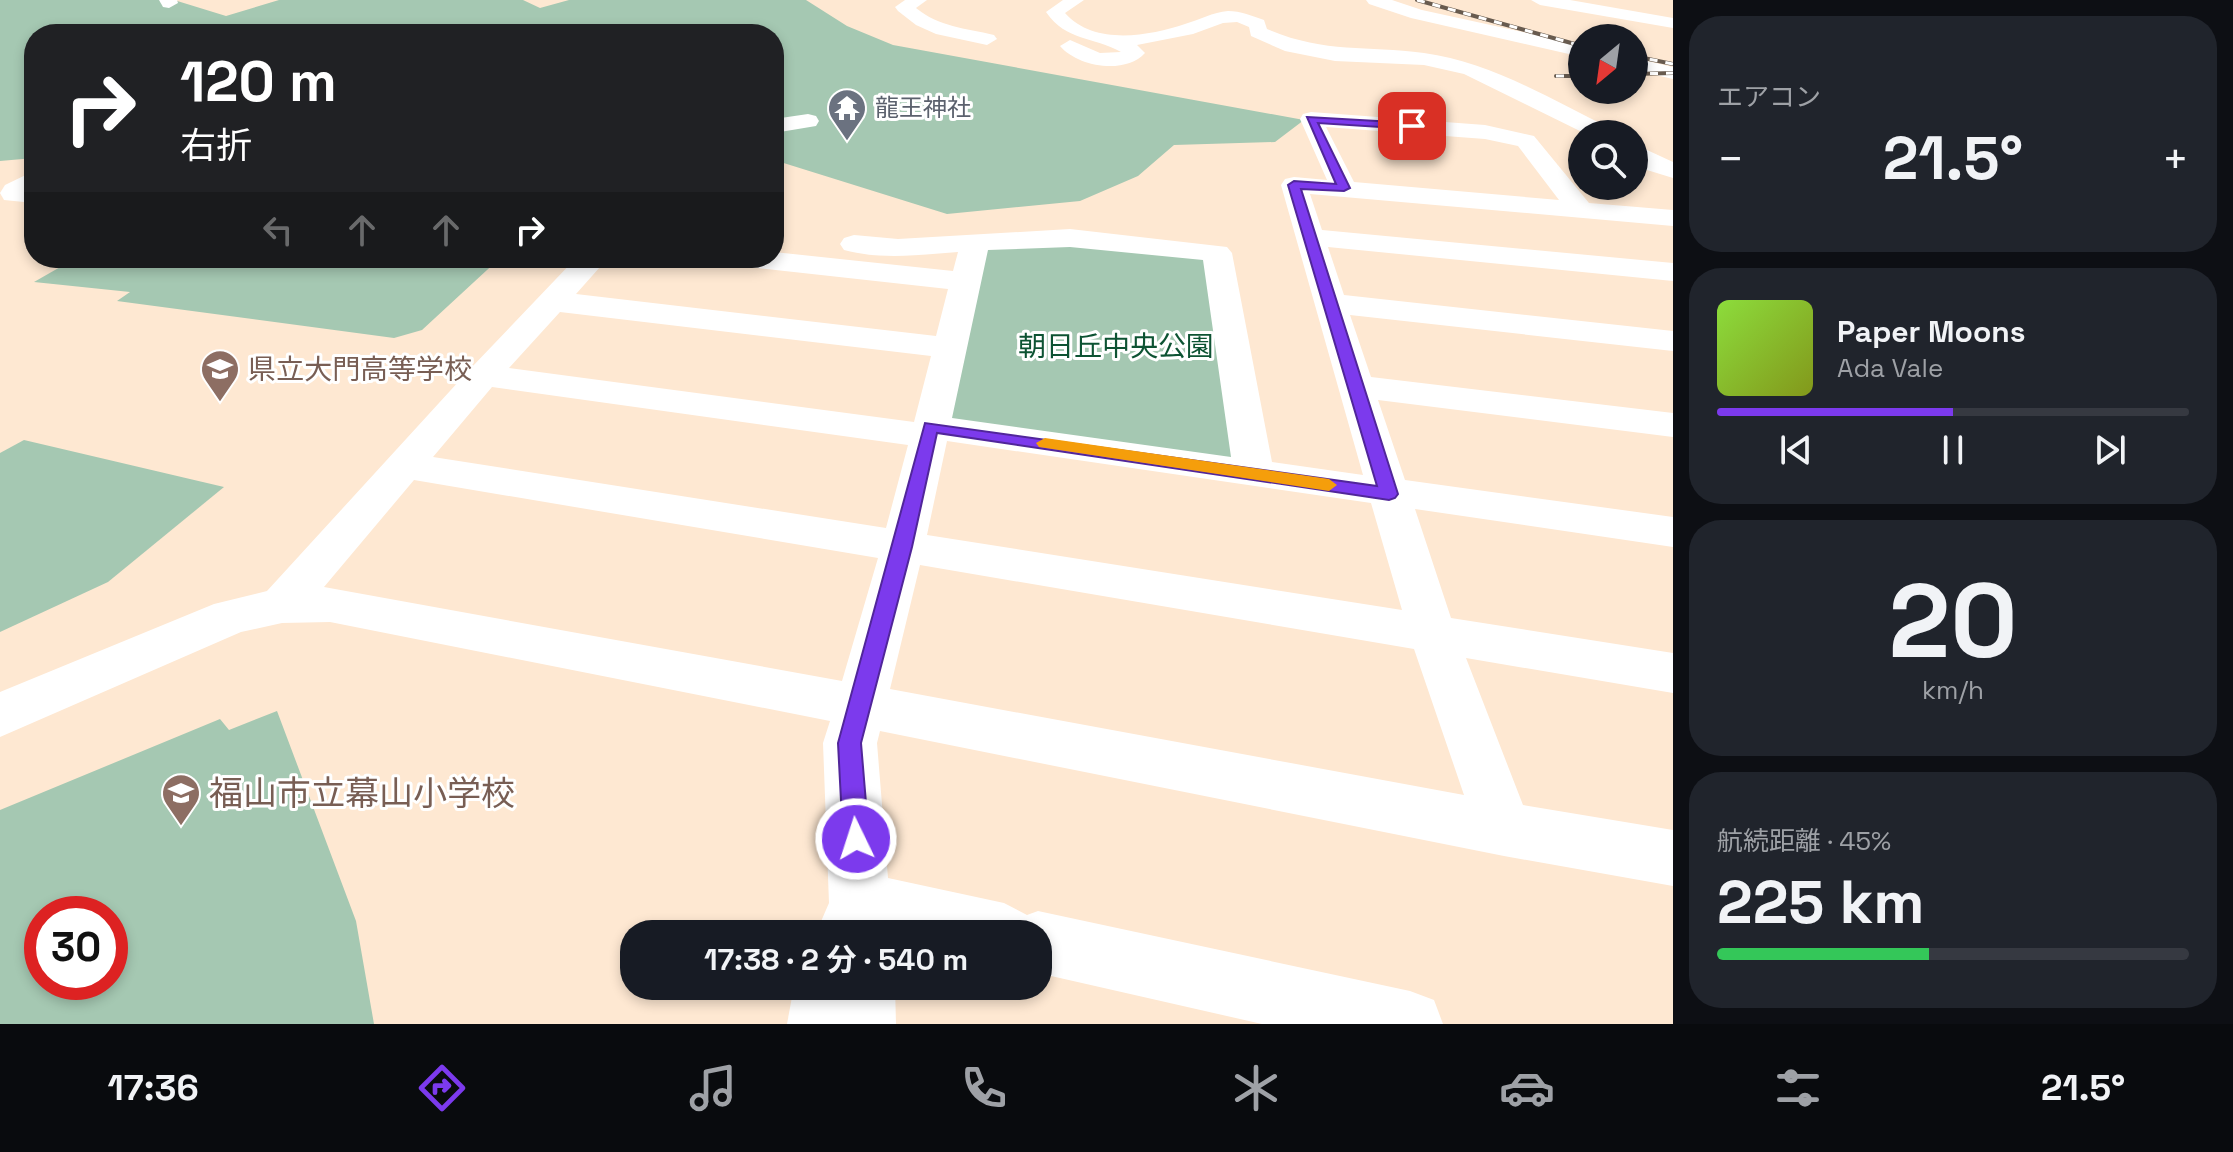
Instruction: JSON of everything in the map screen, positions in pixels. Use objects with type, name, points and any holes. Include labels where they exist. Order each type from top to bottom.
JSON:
[{"type":"street","points":[[918,0],[904,7],[920,23],[948,33],[987,39]]},
{"type":"street","points":[[1070,46],[1090,57],[1104,60],[1123,60],[1135,53],[1117,43],[1081,33],[1061,23],[1055,12],[1075,0]]},
{"type":"street","points":[[1375,0],[1417,14],[1568,48]]},
{"type":"street","points":[[1453,3],[1568,35]]},
{"type":"street","points":[[1540,9],[1576,3],[1608,6],[1673,21]]},
{"type":"street","points":[[1561,33],[1608,6]]},
{"type":"street","points":[[1117,43],[1189,30],[1215,17],[1248,19],[1258,24],[1258,32],[1292,47],[1335,55],[1424,59],[1470,69],[1575,120]]},
{"type":"street","points":[[1648,53],[1673,58]]},
{"type":"street","points":[[1648,67],[1673,73]]},
{"type":"street","points":[[1344,188],[1311,119],[1485,132],[1526,141],[1582,211]]},
{"type":"street","points":[[784,125],[808,121]]},
{"type":"street","points":[[1648,160],[1673,170]]},
{"type":"street","points":[[6,167],[24,166]]},
{"type":"street","points":[[24,185],[13,194],[24,195]]},
{"type":"street","points":[[1504,829],[1432,633],[1294,185],[1673,218]]},
{"type":"street","points":[[784,234],[898,248],[1070,238],[1217,253],[1254,474]]},
{"type":"street","points":[[1310,237],[1673,272]]},
{"type":"street","points":[[856,920],[850,743],[903,547],[975,242]]},
{"type":"street","points":[[784,262],[965,282]]},
{"type":"street","points":[[282,605],[483,375],[583,268]]},
{"type":"street","points":[[552,301],[949,348]]},
{"type":"street","points":[[1330,303],[1673,341]]},
{"type":"street","points":[[483,375],[929,431],[1673,532]]},
{"type":"street","points":[[1356,386],[1673,425]]},
{"type":"street","points":[[404,465],[1673,673]]},
{"type":"street","points":[[0,715],[231,617],[282,605],[330,604],[1504,829],[1673,858]]},
{"type":"street","points":[[1052,945],[1410,1024]]},
{"type":"street","points":[[820,1024],[824,1000]]},
{"type":"street","points":[[862,1000],[863,1024]]},
{"type":"green space","points":[[0,0],[174,0],[226,16],[279,0],[523,0],[540,8],[569,0],[806,0],[847,26],[893,45],[1304,120],[1275,142],[1174,145],[1138,176],[1080,201],[947,214],[784,163],[784,24],[24,24],[24,159],[0,161]]},
{"type":"green space","name":"朝日丘中央公園","points":[[1075,243],[1208,257],[1240,464],[941,420],[986,247]]},
{"type":"green space","points":[[58,268],[489,268],[422,330],[394,338],[117,301],[130,292],[34,282]]},
{"type":"green space","points":[[24,440],[224,487],[108,582],[0,632],[0,453]]},
{"type":"green space","name":"福山市立幕山小学校","points":[[277,711],[356,921],[374,1024],[0,1024],[0,810],[220,719],[229,730]]},
{"type":"railway","points":[[1417,0],[1568,42]]},
{"type":"railway","points":[[1648,59],[1673,64]]},
{"type":"railway","points":[[1648,74],[1673,73]]},
{"type":"railway","points":[[1556,76],[1568,76]]},
{"type":"slow traffic","points":[[1045,443],[1329,485]]},
{"type":"place","name":"龍王神社","points":[[847,142]]},
{"type":"place","name":"県立大門高等学校","points":[[220,403]]},
{"type":"place","name":"福山市立幕山小学校","points":[[181,827]]},
{"type":"route","points":[[856,839],[850,743],[903,547],[930,427],[1389,494],[1294,185],[1344,188],[1311,119],[1412,126]]}]
